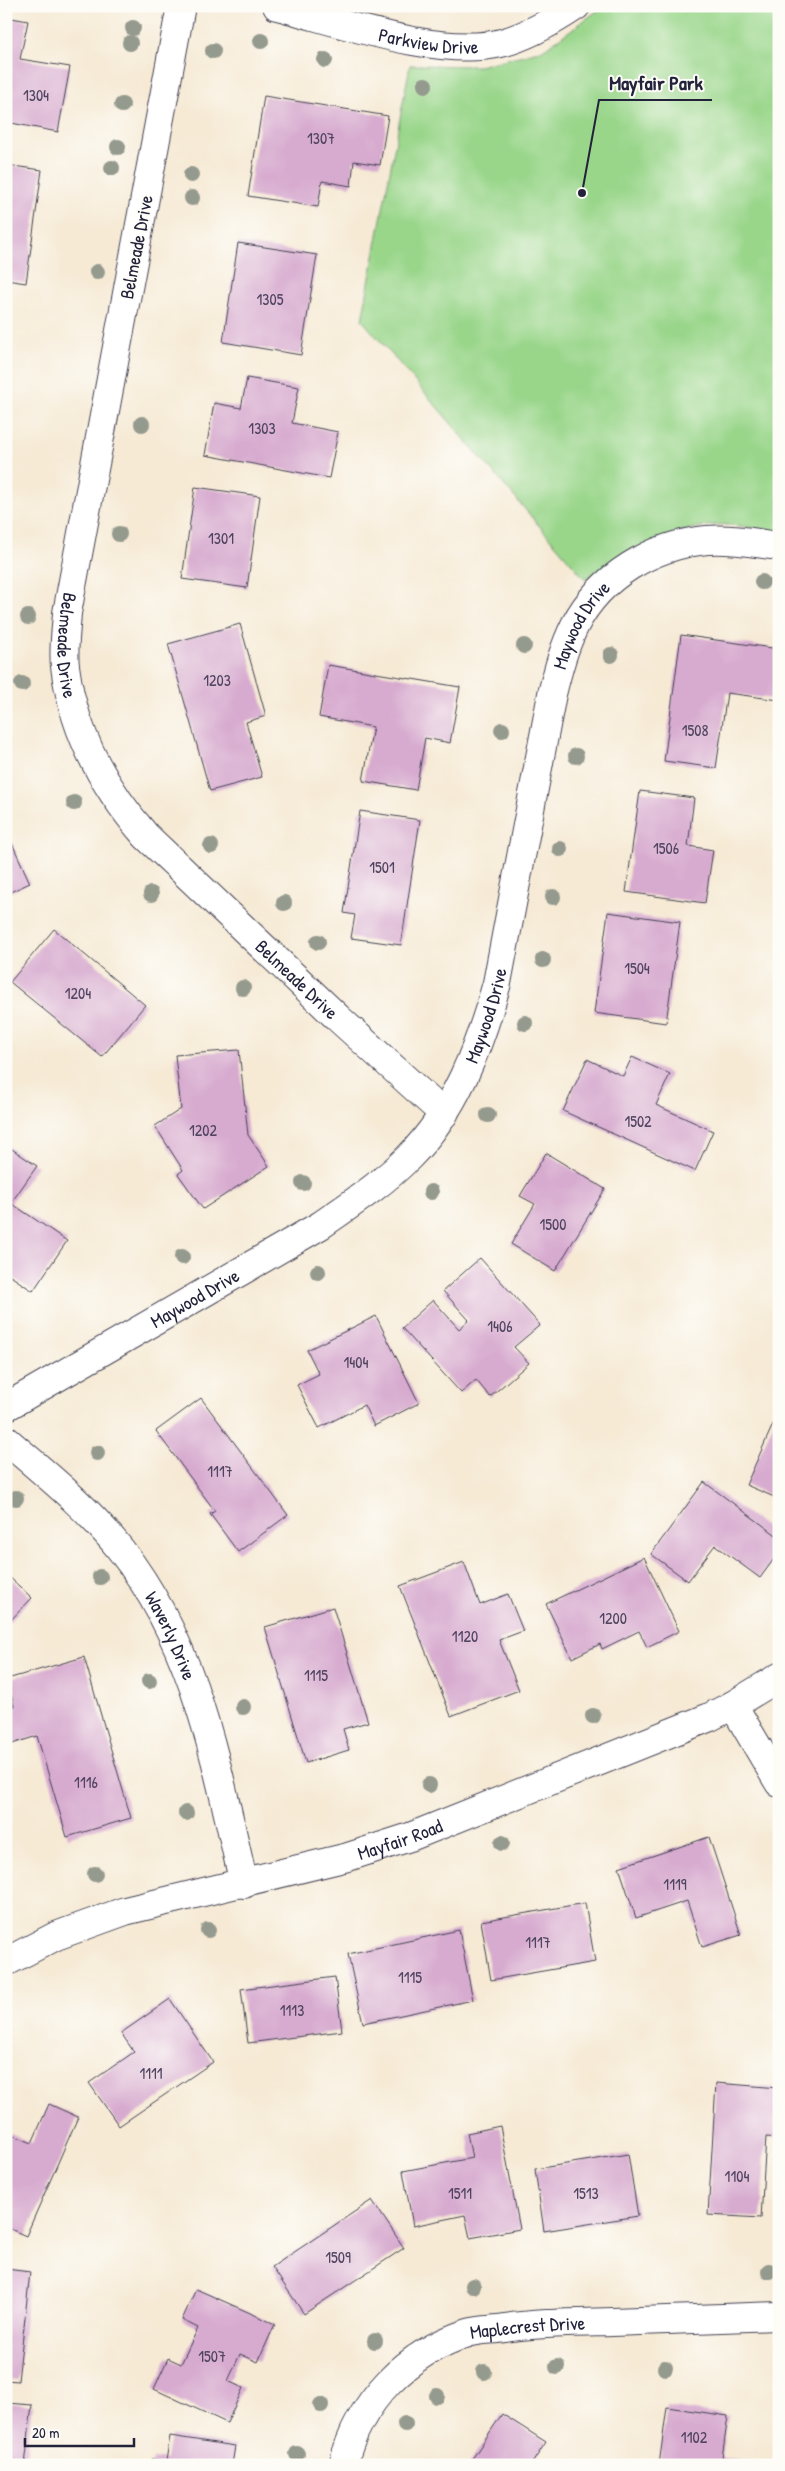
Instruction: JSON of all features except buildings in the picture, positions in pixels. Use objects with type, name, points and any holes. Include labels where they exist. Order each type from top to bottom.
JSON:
[{"type":"street","name":"Belmeade Drive","points":[[181,6],[67,612],[64,665],[74,712],[90,753],[122,808],[146,836],[338,1018],[444,1114]]},
{"type":"street","name":"Parkview Drive","points":[[277,6],[406,40],[460,46],[501,43],[555,20],[576,6]]},
{"type":"street","name":"Maywood Drive","points":[[6,1406],[321,1225],[368,1193],[409,1158],[444,1114],[464,1078],[486,1022],[497,983],[552,694],[564,648],[575,624],[592,599],[622,571],[652,553],[706,540],[734,540],[779,546]]},
{"type":"street","name":"Waverly Drive","points":[[6,1440],[72,1496],[121,1549],[157,1602],[182,1650],[206,1720],[244,1884]]},
{"type":"street","name":"Mayfair Road","points":[[6,1962],[56,1936],[125,1911],[244,1884],[348,1857],[410,1837],[710,1717],[779,1677]]},
{"type":"street","points":[[733,1705],[779,1783]]},
{"type":"street","name":"Maplecrest Drive","points":[[343,2465],[348,2447],[361,2417],[382,2388],[415,2359],[437,2345],[470,2333],[530,2324],[779,2316]]},
{"type":"green space","points":[[604,6],[779,6],[779,532],[730,525],[714,525],[680,532],[647,544],[585,579],[362,320],[410,65],[479,66],[543,50]]},
{"type":"place","name":"Mayfair Park","points":[[582,193]]}]
